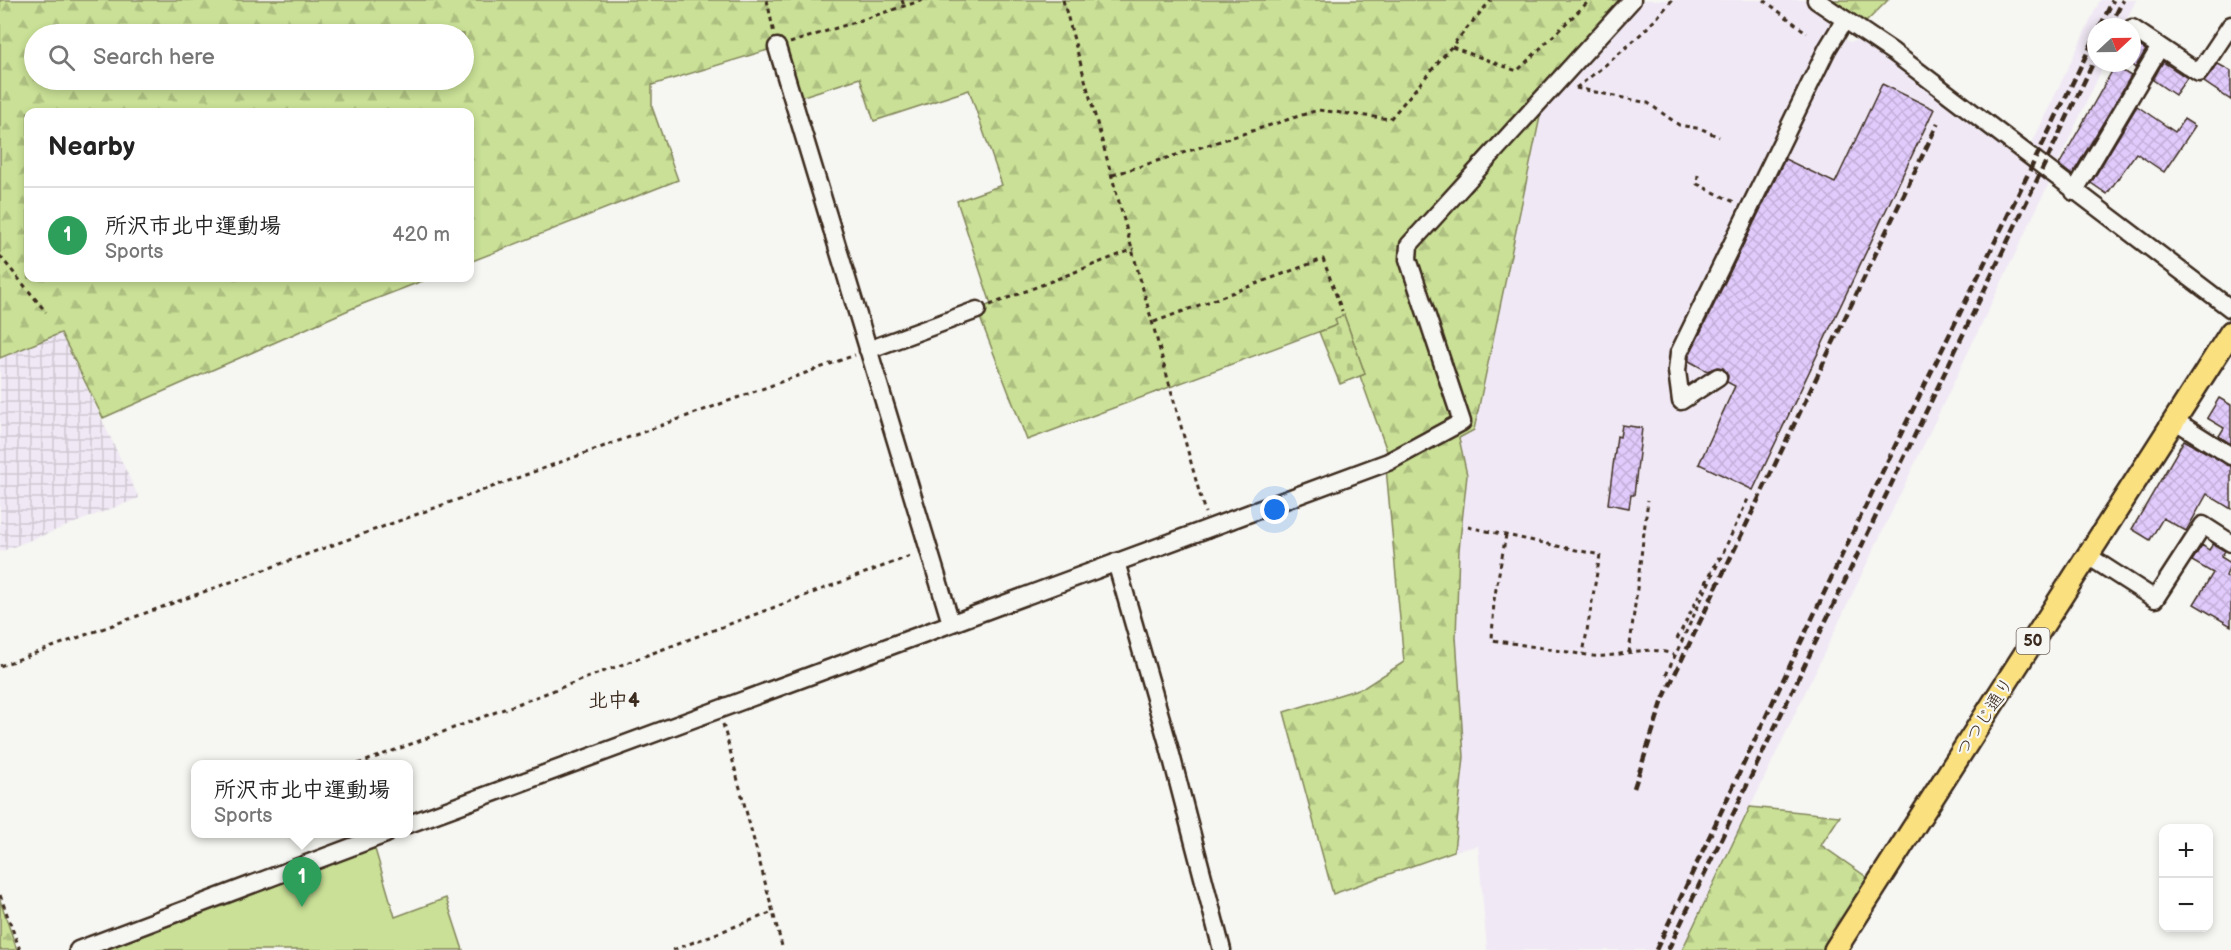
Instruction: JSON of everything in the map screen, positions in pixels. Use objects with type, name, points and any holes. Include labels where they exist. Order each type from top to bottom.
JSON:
[{"type":"main road","name":"つつじ通り","points":[[1834,950],[2174,420],[2225,354],[2231,332]]},
{"type":"street","points":[[413,822],[1388,462],[1462,422],[1408,259],[1409,245],[1632,0]]},
{"type":"street","points":[[1816,0],[1893,52],[2074,192],[2231,309]]},
{"type":"street","points":[[1718,377],[1681,401],[1677,371],[1679,353],[1827,49],[1844,21]]},
{"type":"street","points":[[2141,34],[2199,73],[2231,25]]},
{"type":"street","points":[[777,47],[951,623]]},
{"type":"street","points":[[2074,192],[2160,47]]},
{"type":"street","points":[[868,350],[977,310]]},
{"type":"street","points":[[2174,420],[2231,456]]},
{"type":"street","points":[[2088,556],[2155,599],[2203,525],[2231,543]]},
{"type":"street","points":[[1116,562],[1178,781],[1221,950]]},
{"type":"street","points":[[78,950],[376,838]]},
{"type":"path","points":[[767,0],[777,47],[923,0]]},
{"type":"path","points":[[902,0],[904,6]]},
{"type":"path","points":[[1064,0],[1155,322],[1209,528]]},
{"type":"path","points":[[1113,174],[1318,110],[1390,118],[1491,0]]},
{"type":"path","points":[[1452,46],[1517,71],[1590,0]]},
{"type":"path","points":[[1672,0],[1651,26],[1629,47],[1576,88],[1648,103],[1679,125],[1702,129],[1719,137]]},
{"type":"path","points":[[1764,0],[1807,33]]},
{"type":"path","points":[[1698,175],[1697,184],[1749,208]]},
{"type":"path","points":[[977,310],[1134,249]]},
{"type":"path","points":[[0,256],[46,312]]},
{"type":"path","points":[[1155,322],[1323,259],[1342,311]]},
{"type":"path","points":[[0,666],[868,350]]},
{"type":"path","points":[[1666,675],[1748,499],[1677,639]]},
{"type":"path","points":[[1629,652],[1648,500]]},
{"type":"path","points":[[1468,526],[1600,555],[1582,654]]},
{"type":"path","points":[[1506,535],[1494,600],[1492,640],[1604,657],[1645,649],[1674,656]]},
{"type":"path","points":[[370,760],[929,549]]},
{"type":"path","points":[[719,710],[783,950]]},
{"type":"path","points":[[0,894],[20,950]]},
{"type":"path","points":[[673,950],[773,912]]},
{"type":"shaded area","points":[[1641,0],[1809,0],[1829,15],[1829,28],[1850,42],[1861,40],[2050,181],[1682,950],[1487,950],[1478,846],[1454,851],[1464,757],[1456,637],[1459,550],[1467,475],[1459,438],[1475,430],[1541,112]]},
{"type":"shaded area","points":[[2100,0],[2136,0],[2127,18],[2091,18]]},
{"type":"shaded area","points":[[2087,27],[2087,72],[2101,72],[2054,171],[2028,152]]},
{"type":"shaded area","points":[[61,333],[139,498],[0,552],[0,359]]},
{"type":"green space","points":[[0,0],[1629,0],[1541,112],[1474,430],[1459,438],[1467,475],[1459,550],[1456,637],[1464,757],[1454,851],[1333,894],[1284,712],[1365,687],[1404,662],[1386,468],[1392,465],[1360,376],[1365,374],[1344,315],[1337,325],[1027,440],[977,310],[991,304],[957,201],[1002,185],[969,90],[874,121],[860,78],[797,98],[781,46],[652,85],[652,107],[678,180],[474,260],[474,108],[24,108],[24,282],[420,282],[360,305],[103,418],[61,333],[0,358]]},
{"type":"green space","points":[[1828,0],[1888,0],[1862,26]]},
{"type":"green space","points":[[1344,315],[1365,374],[1340,384],[1319,332],[1337,325],[1335,319]]},
{"type":"green space","points":[[1750,807],[1840,816],[1821,845],[1868,878],[1823,950],[1682,950]]},
{"type":"green space","points":[[371,848],[375,849],[395,917],[446,898],[463,950],[97,950]]},
{"type":"green space","points":[[0,900],[17,950],[0,950]]},
{"type":"building","points":[[2141,47],[2146,50],[2141,58]]},
{"type":"building","points":[[2163,62],[2187,78],[2175,95],[2153,80]]},
{"type":"building","points":[[2218,64],[2231,71],[2231,100],[2204,82]]},
{"type":"building","points":[[2112,72],[2125,72],[2131,76],[2072,175],[2059,165]]},
{"type":"building","points":[[1882,84],[1934,109],[1753,490],[1699,464],[1735,386],[1727,382],[1728,376],[1723,368],[1717,367],[1707,371],[1689,361],[1689,356],[1785,159],[1835,183]]},
{"type":"building","points":[[2137,106],[2175,132],[2184,119],[2195,126],[2164,172],[2136,153],[2107,194],[2091,183]]},
{"type":"building","points":[[2219,398],[2231,405],[2231,444],[2219,436],[2224,428],[2207,418]]},
{"type":"building","points":[[1622,425],[1642,428],[1634,495],[1631,495],[1629,508],[1608,504],[1617,436],[1620,437]]},
{"type":"building","points":[[2184,440],[2231,466],[2231,509],[2207,494],[2186,531],[2163,518],[2150,540],[2132,529]]},
{"type":"building","points":[[2213,544],[2225,551],[2221,557],[2231,563],[2226,576],[2231,580],[2231,626],[2194,604],[2213,573],[2192,561],[2202,545],[2209,550]]},
{"type":"railway","points":[[2104,18],[2113,0]]},
{"type":"railway","points":[[2114,18],[2123,0]]},
{"type":"railway","points":[[1656,950],[1850,538],[2087,53]]},
{"type":"railway","points":[[1668,950],[2089,72]]},
{"type":"railway","points":[[1634,788],[1664,697],[1938,123]]},
{"type":"place","name":"所沢市北中運動場","points":[[302,907]]},
{"type":"district","name":"北中4","points":[[614,701]]}]
